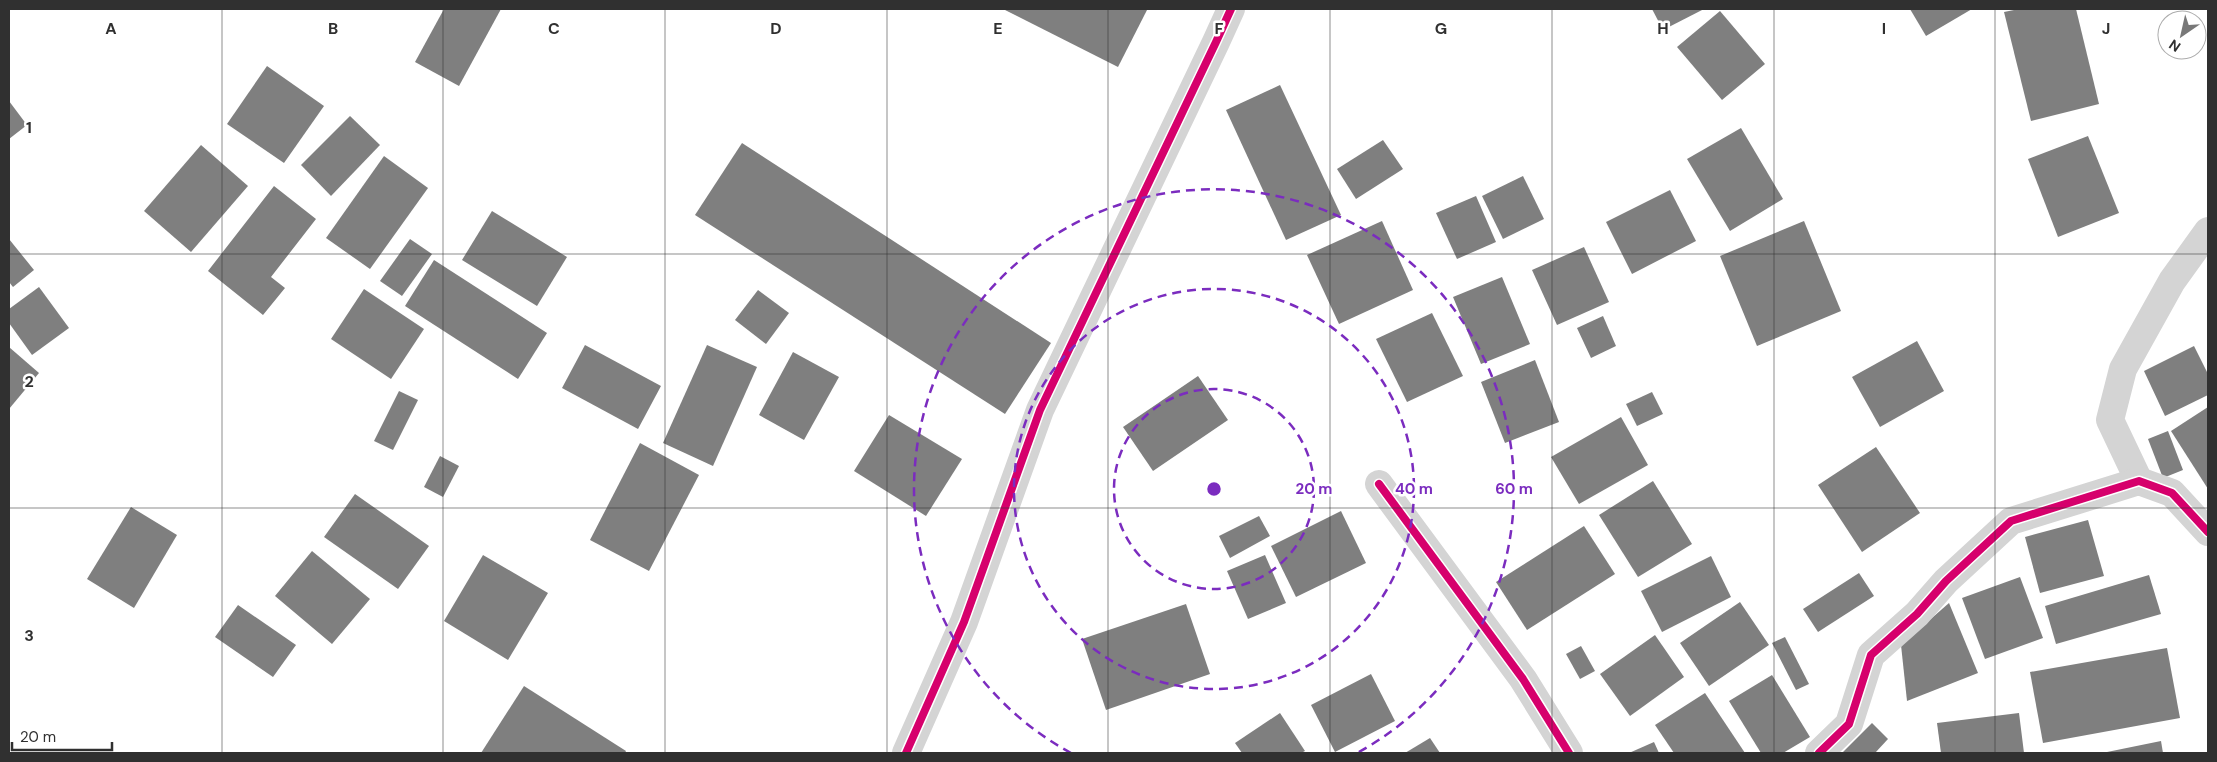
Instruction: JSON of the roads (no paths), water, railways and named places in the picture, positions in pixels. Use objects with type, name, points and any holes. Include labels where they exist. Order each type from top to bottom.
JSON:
[{"type":"street","points":[[906,753],[964,622],[1040,410],[1231,9]]},
{"type":"street","points":[[2139,481],[2110,420],[2123,368],[2172,281],[2208,231]]},
{"type":"street","points":[[1819,753],[1848,724],[1871,655],[1917,614],[1946,581],[2010,521],[2139,481],[2172,493],[2208,532]]},
{"type":"street","points":[[1379,484],[1523,679],[1568,753]]}]
